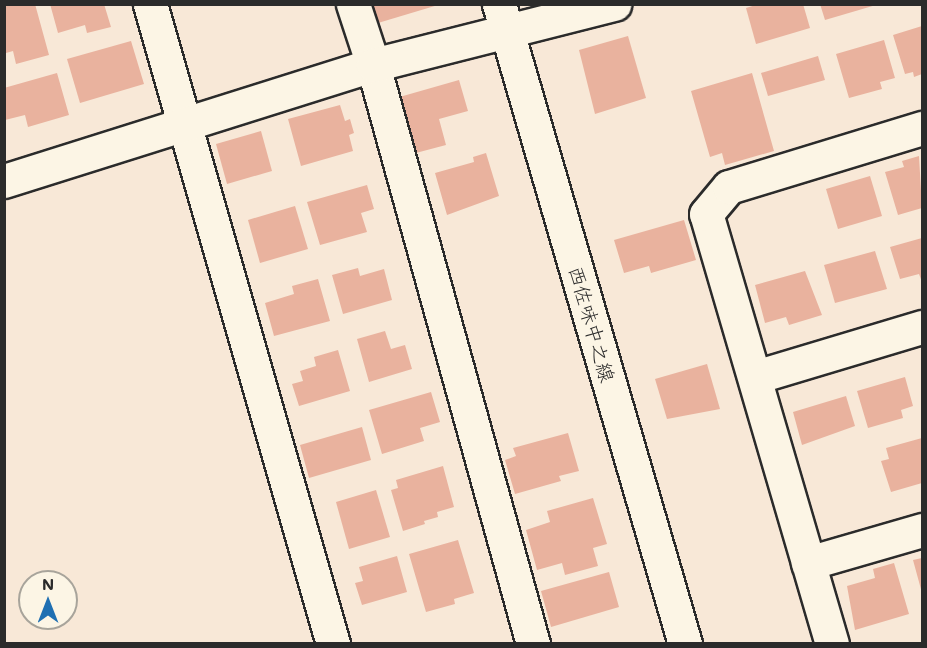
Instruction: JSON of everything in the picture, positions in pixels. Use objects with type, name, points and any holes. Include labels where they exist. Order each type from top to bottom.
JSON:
[{"type":"street","points":[[150,4],[186,123],[333,644]]},
{"type":"street","points":[[352,4],[373,65],[532,644]]},
{"type":"street","points":[[4,180],[373,65],[503,19],[614,4]]},
{"type":"street","name":"西佐味中之線","points":[[503,19],[685,644]]},
{"type":"street","points":[[832,644],[706,214],[729,188],[922,128]]},
{"type":"street","points":[[755,377],[922,327]]},
{"type":"street","points":[[808,563],[922,530]]},
{"type":"building","points":[[4,4],[35,4],[49,55],[16,64],[13,51],[6,53]]},
{"type":"building","points":[[50,4],[104,4],[111,27],[87,33],[85,25],[58,33]]},
{"type":"building","points":[[372,4],[438,4],[438,5],[378,23]]},
{"type":"building","points":[[759,4],[803,4],[810,28],[756,44],[746,8]]},
{"type":"building","points":[[820,4],[876,4],[876,5],[825,20]]},
{"type":"building","points":[[922,26],[922,74],[914,77],[913,72],[905,74],[893,35]]},
{"type":"building","points":[[628,36],[646,98],[595,114],[579,50]]},
{"type":"building","points":[[884,40],[895,78],[880,82],[882,89],[849,98],[836,54]]},
{"type":"building","points":[[131,41],[144,84],[80,103],[67,59]]},
{"type":"building","points":[[818,56],[825,80],[768,96],[761,73]]},
{"type":"building","points":[[57,73],[69,115],[28,127],[25,115],[5,120],[4,88]]},
{"type":"building","points":[[752,73],[774,151],[725,165],[722,153],[710,157],[691,91]]},
{"type":"building","points":[[459,80],[468,111],[439,119],[446,145],[412,154],[396,98]]},
{"type":"building","points":[[340,105],[345,121],[350,119],[354,133],[349,135],[353,151],[301,166],[288,119]]},
{"type":"building","points":[[261,131],[272,171],[227,184],[216,144]]},
{"type":"building","points":[[486,153],[499,196],[447,215],[435,173],[474,162],[473,157]]},
{"type":"building","points":[[919,156],[922,208],[898,215],[885,172],[904,167],[902,161]]},
{"type":"building","points":[[870,176],[882,216],[838,229],[826,189]]},
{"type":"building","points":[[367,185],[374,209],[361,213],[367,232],[320,245],[307,202]]},
{"type":"building","points":[[295,206],[308,249],[260,263],[248,220]]},
{"type":"building","points":[[684,220],[696,260],[651,273],[649,266],[624,273],[614,240]]},
{"type":"building","points":[[922,238],[922,282],[919,274],[900,279],[890,247]]},
{"type":"building","points":[[875,251],[887,289],[835,303],[824,265]]},
{"type":"building","points":[[358,268],[360,276],[384,269],[392,300],[343,314],[332,275]]},
{"type":"building","points":[[805,271],[822,315],[789,325],[786,317],[765,323],[755,285]]},
{"type":"building","points":[[318,279],[330,321],[274,336],[265,303],[294,294],[292,286]]},
{"type":"building","points":[[385,331],[391,349],[405,345],[412,369],[369,382],[357,339]]},
{"type":"building","points":[[338,350],[350,391],[299,406],[292,384],[303,381],[300,371],[316,366],[314,357]]},
{"type":"building","points":[[707,364],[720,409],[667,419],[655,379]]},
{"type":"building","points":[[905,377],[913,406],[901,410],[903,418],[868,428],[857,391]]},
{"type":"building","points":[[431,392],[440,422],[420,428],[424,441],[382,454],[369,410]]},
{"type":"building","points":[[846,396],[855,426],[802,445],[793,412]]},
{"type":"building","points":[[362,427],[371,460],[309,478],[300,445]]},
{"type":"building","points":[[568,433],[579,471],[559,476],[561,481],[515,494],[505,460],[516,456],[513,448]]},
{"type":"building","points":[[922,438],[922,483],[891,492],[881,461],[889,459],[886,448]]},
{"type":"building","points":[[443,466],[454,507],[437,512],[438,517],[424,521],[425,524],[403,531],[391,490],[398,488],[396,480]]},
{"type":"building","points":[[376,490],[390,537],[349,549],[336,502]]},
{"type":"building","points":[[593,498],[607,544],[593,548],[598,566],[565,575],[562,563],[537,570],[526,530],[550,522],[547,511]]},
{"type":"building","points":[[458,540],[474,593],[454,599],[455,604],[426,612],[409,554]]},
{"type":"building","points":[[397,556],[407,592],[362,605],[355,583],[363,581],[359,567]]},
{"type":"building","points":[[922,558],[922,593],[913,560]]},
{"type":"building","points":[[894,563],[909,614],[855,630],[847,586],[875,578],[873,569]]},
{"type":"building","points":[[609,572],[619,607],[551,627],[541,591]]}]
